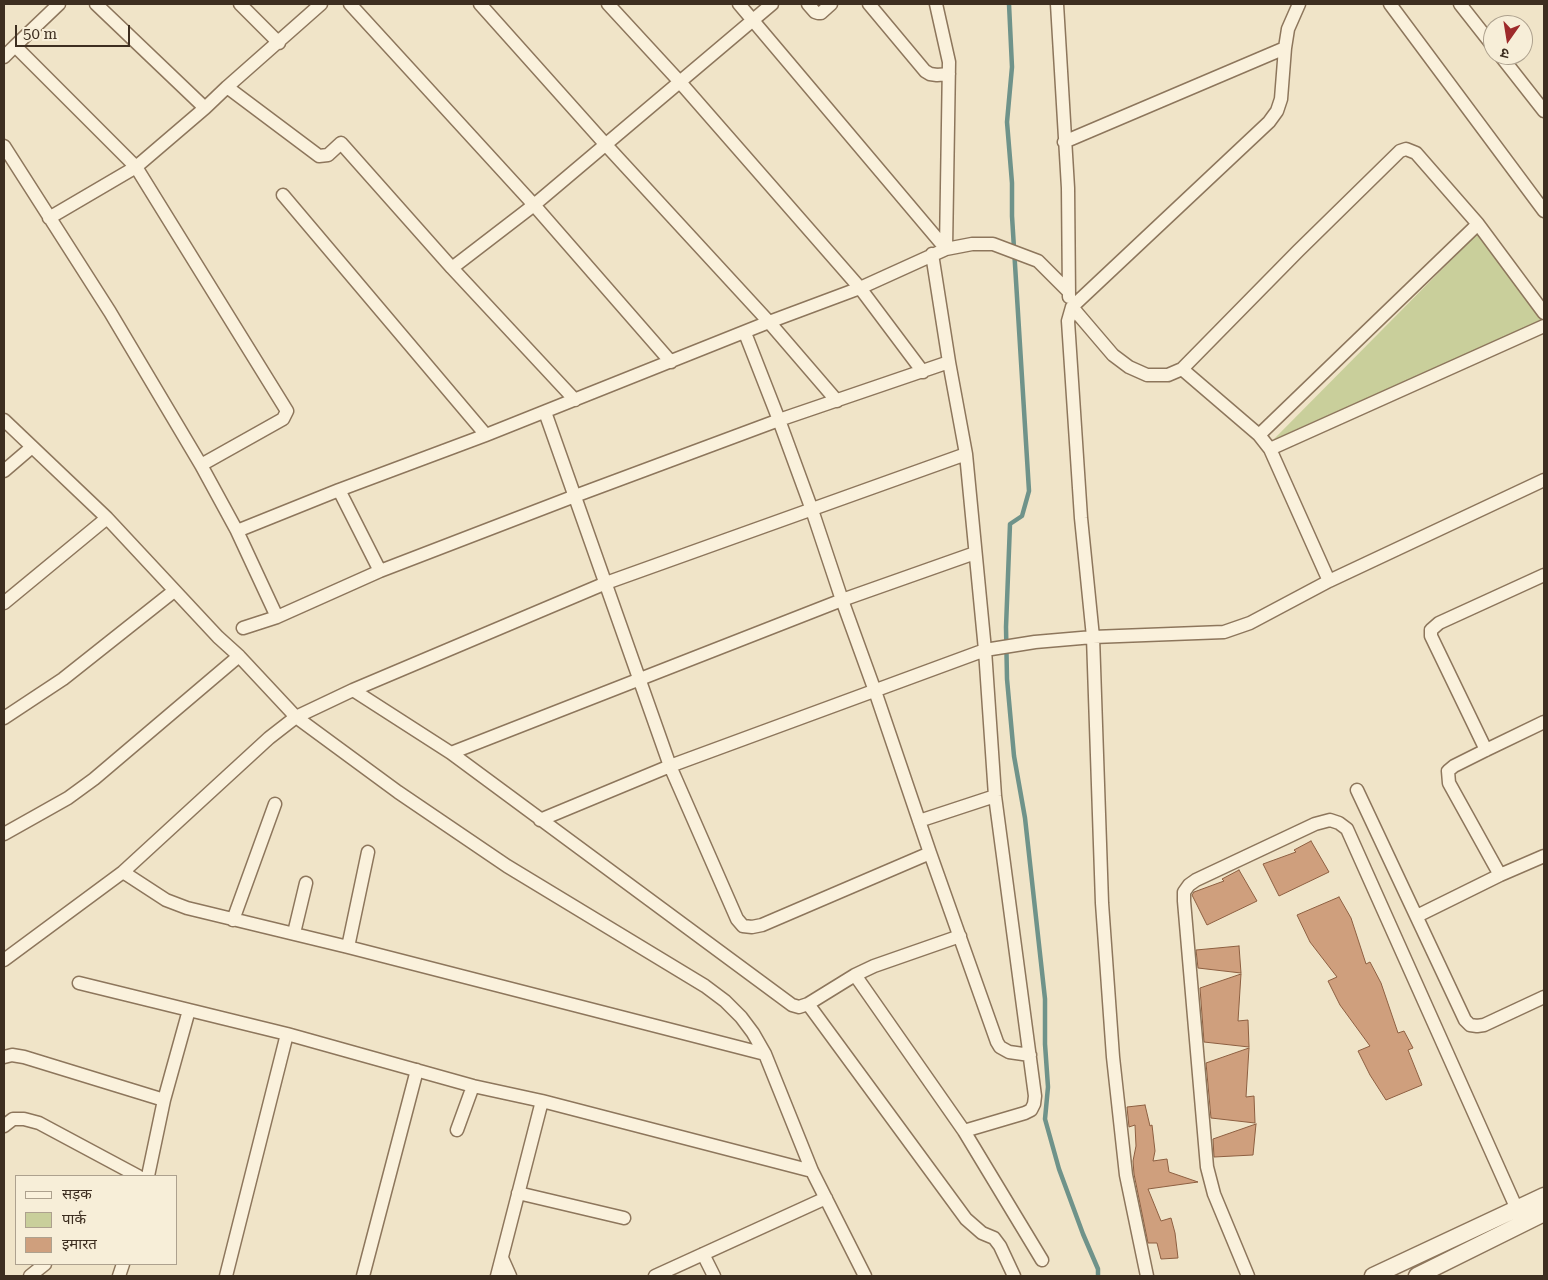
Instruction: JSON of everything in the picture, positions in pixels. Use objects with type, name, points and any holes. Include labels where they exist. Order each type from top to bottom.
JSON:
[{"type":"street","points":[[4,57],[59,4]]},
{"type":"street","points":[[96,4],[205,108]]},
{"type":"street","points":[[240,4],[279,43]]},
{"type":"street","points":[[49,218],[136,167],[321,4]]},
{"type":"street","points":[[350,4],[534,205],[671,362]]},
{"type":"street","points":[[480,4],[606,145],[770,322],[837,401]]},
{"type":"street","points":[[608,4],[679,81],[860,288],[923,372]]},
{"type":"street","points":[[739,4],[754,19],[946,250]]},
{"type":"street","points":[[452,268],[534,205],[772,4]]},
{"type":"street","points":[[808,4],[815,12],[821,13],[831,4]]},
{"type":"street","points":[[869,4],[925,71],[937,75],[949,74]]},
{"type":"street","points":[[936,4],[948,52],[949,74],[946,250]]},
{"type":"street","points":[[1057,4],[1068,188],[1069,292],[1075,428],[1093,637],[1102,903],[1113,1057],[1126,1175],[1148,1276]]},
{"type":"street","points":[[1071,311],[1269,122],[1277,111],[1281,99],[1288,29],[1300,4]]},
{"type":"street","points":[[1390,4],[1544,211]]},
{"type":"street","points":[[1460,4],[1483,33]]},
{"type":"street","points":[[15,46],[136,167],[287,411],[283,419],[201,466]]},
{"type":"street","points":[[1064,142],[1285,48]]},
{"type":"street","points":[[1508,65],[1544,112]]},
{"type":"street","points":[[227,87],[319,156],[328,155],[340,143],[452,268],[575,400]]},
{"type":"street","points":[[4,146],[110,312],[201,466],[236,531],[277,617]]},
{"type":"street","points":[[1071,311],[1113,355],[1129,367],[1147,375],[1168,375],[1182,368],[1298,251],[1400,152],[1406,149],[1416,152],[1478,224],[1544,313]]},
{"type":"street","points":[[283,195],[486,435]]},
{"type":"street","points":[[1259,435],[1478,224]]},
{"type":"street","points":[[236,531],[860,288],[932,254],[972,244],[993,244],[1038,262],[1069,292]]},
{"type":"street","points":[[932,254],[966,454],[985,650],[995,796],[1035,1096],[1031,1110],[1025,1113],[964,1131]]},
{"type":"street","points":[[1270,449],[1544,326]]},
{"type":"street","points":[[745,333],[812,510],[930,853],[1000,1047],[1009,1052],[1030,1055]]},
{"type":"street","points":[[244,628],[277,617],[380,571],[575,496],[779,420],[949,362]]},
{"type":"street","points":[[1182,368],[1259,435],[1270,449],[1329,581]]},
{"type":"street","points":[[545,412],[670,766],[737,919],[743,926],[762,925],[930,853]]},
{"type":"street","points":[[4,420],[107,518],[174,591],[296,717],[398,792],[507,866],[706,986],[725,1001],[741,1017],[765,1054],[812,1171],[865,1276]]},
{"type":"street","points":[[4,471],[32,446]]},
{"type":"street","points":[[4,960],[123,872],[269,738],[296,717],[353,690],[606,583],[966,454]]},
{"type":"street","points":[[540,820],[670,766],[985,650],[1035,642],[1093,637],[1224,632],[1250,623],[1329,581],[1544,480]]},
{"type":"street","points":[[339,490],[380,571]]},
{"type":"street","points":[[4,603],[107,518]]},
{"type":"street","points":[[451,753],[842,600],[975,553]]},
{"type":"street","points":[[1486,750],[1431,636],[1431,630],[1438,623],[1544,575]]},
{"type":"street","points":[[4,718],[63,679],[174,591]]},
{"type":"street","points":[[4,834],[68,798],[94,779],[239,656]]},
{"type":"street","points":[[353,690],[451,753],[792,1006],[799,1007],[808,1004],[855,975],[874,966],[960,936]]},
{"type":"street","points":[[1500,875],[1449,783],[1447,778],[1448,771],[1454,766],[1544,722]]},
{"type":"street","points":[[1357,790],[1464,1020],[1470,1025],[1484,1024],[1544,997]]},
{"type":"street","points":[[919,821],[995,796]]},
{"type":"street","points":[[233,920],[274,804]]},
{"type":"street","points":[[1248,1276],[1214,1194],[1207,1166],[1184,892],[1196,880],[1315,824],[1330,820],[1339,823],[1346,829],[1520,1216]]},
{"type":"street","points":[[348,947],[368,852]]},
{"type":"street","points":[[1417,916],[1500,875],[1544,856]]},
{"type":"street","points":[[123,872],[166,900],[187,908],[294,933],[765,1054]]},
{"type":"street","points":[[294,933],[306,883]]},
{"type":"street","points":[[855,975],[964,1131],[1042,1260]]},
{"type":"street","points":[[79,983],[287,1034],[473,1086],[542,1100],[812,1171]]},
{"type":"street","points":[[808,1004],[966,1219],[982,1233],[994,1238],[1000,1246],[1014,1276]]},
{"type":"street","points":[[148,1175],[164,1100],[189,1010]]},
{"type":"street","points":[[226,1276],[287,1034]]},
{"type":"street","points":[[4,1057],[12,1055],[24,1057],[164,1100]]},
{"type":"street","points":[[363,1276],[417,1070]]},
{"type":"street","points":[[457,1130],[473,1086]]},
{"type":"street","points":[[497,1276],[542,1100]]},
{"type":"street","points":[[4,1126],[13,1119],[24,1119],[39,1123],[136,1175]]},
{"type":"street","points":[[518,1193],[624,1218]]},
{"type":"street","points":[[1417,1276],[1520,1216],[1544,1196]]},
{"type":"street","points":[[656,1276],[826,1198]]},
{"type":"street","points":[[1373,1276],[1520,1216],[1544,1213]]},
{"type":"street","points":[[703,1254],[714,1276]]},
{"type":"street","points":[[502,1258],[510,1276]]},
{"type":"street","points":[[30,1276],[44,1265]]},
{"type":"green space","points":[[1477,234],[1541,320],[1273,440]]},
{"type":"building","points":[[1311,841],[1329,872],[1279,896],[1263,864],[1296,852],[1294,850]]},
{"type":"building","points":[[1239,870],[1257,901],[1207,925],[1192,895],[1194,892],[1224,881],[1222,879]]},
{"type":"building","points":[[1339,897],[1351,918],[1366,964],[1370,962],[1381,983],[1398,1033],[1404,1031],[1413,1048],[1408,1050],[1422,1085],[1386,1100],[1358,1051],[1370,1046],[1340,1005],[1328,981],[1337,977],[1310,942],[1297,915]]},
{"type":"building","points":[[1239,946],[1241,973],[1198,968],[1196,950]]},
{"type":"building","points":[[1241,974],[1238,1021],[1248,1020],[1249,1047],[1204,1042],[1200,988]]},
{"type":"building","points":[[1249,1048],[1246,1097],[1254,1096],[1255,1123],[1211,1118],[1206,1063]]},
{"type":"building","points":[[1145,1105],[1150,1126],[1152,1125],[1155,1151],[1153,1161],[1167,1159],[1169,1172],[1198,1182],[1148,1189],[1161,1221],[1171,1218],[1178,1258],[1161,1259],[1157,1243],[1148,1243],[1134,1174],[1135,1125],[1129,1127],[1127,1107]]},
{"type":"building","points":[[1256,1124],[1253,1155],[1214,1157],[1213,1139]]},
{"type":"waterway","points":[[1009,4],[1012,67],[1007,122],[1029,491],[1022,516],[1010,524],[1006,627],[1007,679],[1014,756],[1025,818],[1045,999],[1045,1044],[1048,1087],[1045,1119],[1059,1169],[1098,1269],[1098,1276]]}]
